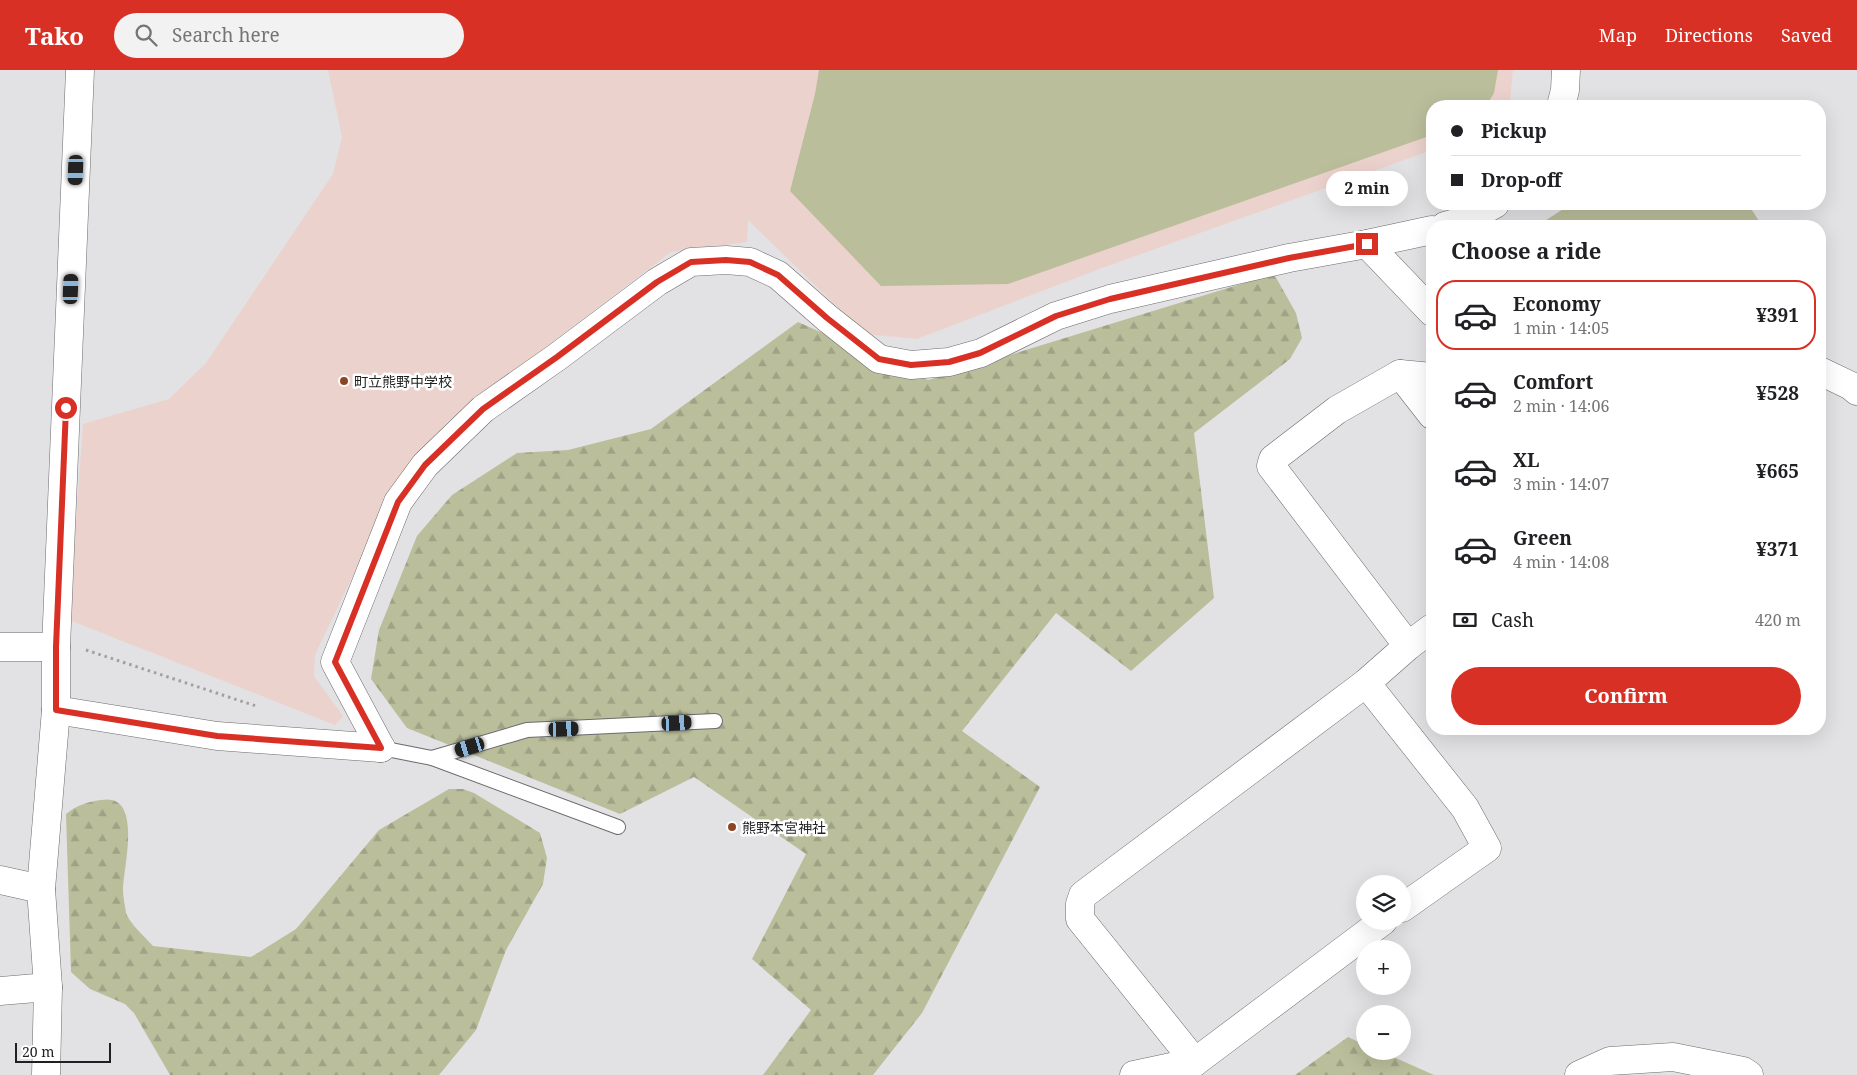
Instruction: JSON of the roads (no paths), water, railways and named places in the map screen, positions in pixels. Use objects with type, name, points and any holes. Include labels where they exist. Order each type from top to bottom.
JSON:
[{"type":"street","points":[[46,1075],[48,988],[41,889],[56,710],[56,647],[80,70]]},
{"type":"street","points":[[1562,100],[1566,70]]},
{"type":"street","points":[[1466,220],[1484,210]]},
{"type":"street","points":[[381,748],[335,662],[398,502],[425,465],[483,409],[557,357],[657,282],[691,262],[726,260],[750,262],[778,275],[827,318],[879,359],[911,365],[949,362],[980,353],[1056,316],[1119,297],[1279,260],[1426,231]]},
{"type":"street","points":[[1367,244],[1426,306]]},
{"type":"street","points":[[1400,374],[1426,407]]},
{"type":"street","points":[[1408,646],[1270,466],[1273,459],[1337,410],[1400,374],[1426,377]]},
{"type":"street","points":[[1826,375],[1851,386],[1857,391]]},
{"type":"street","points":[[1195,1062],[1080,919],[1080,904],[1083,895],[1366,682],[1426,632]]},
{"type":"street","points":[[0,647],[56,647]]},
{"type":"street","points":[[1366,682],[1465,808],[1487,848],[1411,902]]},
{"type":"street","points":[[56,710],[217,736],[381,748]]},
{"type":"street","points":[[0,880],[41,889]]},
{"type":"street","points":[[1134,1075],[1195,1062],[1371,930]]},
{"type":"street","points":[[0,991],[48,988]]},
{"type":"street","points":[[1579,1075],[1610,1061],[1674,1057],[1744,1072],[1749,1075]]},
{"type":"lane","points":[[432,758],[527,730],[715,721]]},
{"type":"lane","points":[[381,748],[432,758],[618,827]]},
{"type":"place","name":"町立熊野中学校","points":[[344,381]]},
{"type":"place","name":"熊野本宮神社","points":[[732,827]]}]
